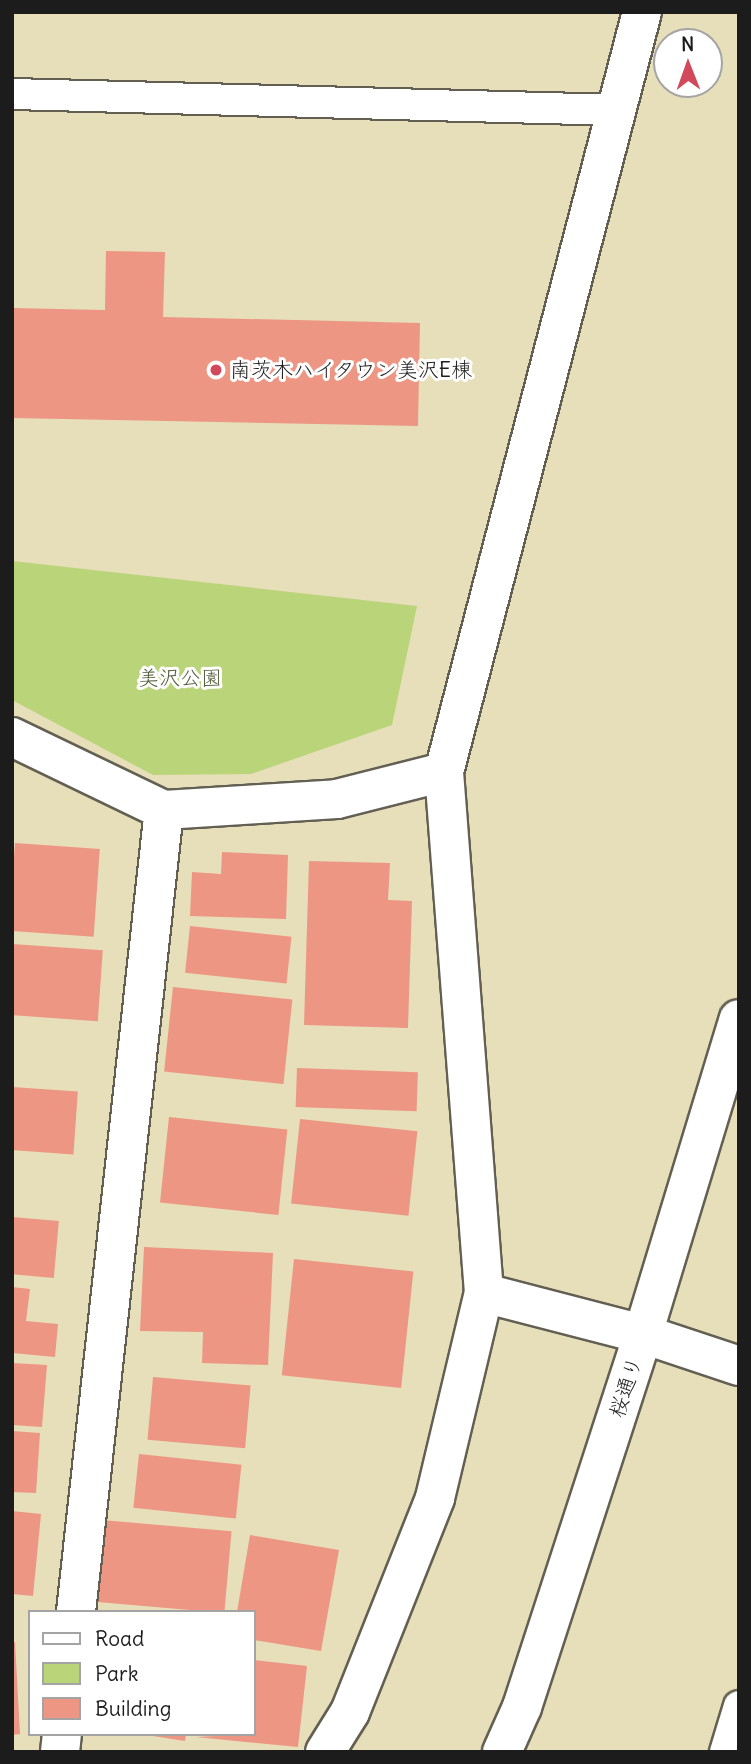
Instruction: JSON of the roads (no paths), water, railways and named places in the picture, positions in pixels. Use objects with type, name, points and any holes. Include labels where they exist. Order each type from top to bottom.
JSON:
[{"type":"street","points":[[325,1752],[350,1712],[435,1498],[484,1293],[444,772],[642,12]]},
{"type":"street","points":[[12,737],[164,810],[337,799],[444,772]]},
{"type":"street","points":[[76,1610],[164,810]]},
{"type":"street","name":"桜通り","points":[[502,1752],[522,1707],[643,1334],[739,1019]]},
{"type":"street","points":[[484,1293],[643,1334],[739,1366]]},
{"type":"lane","points":[[12,94],[617,110]]},
{"type":"lane","points":[[725,1752],[739,1706]]},
{"type":"place","name":"南茨木ハイタウン美沢E棟","points":[[216,370]]},
{"type":"park label","name":"美沢公園","points":[[180,678]]}]
